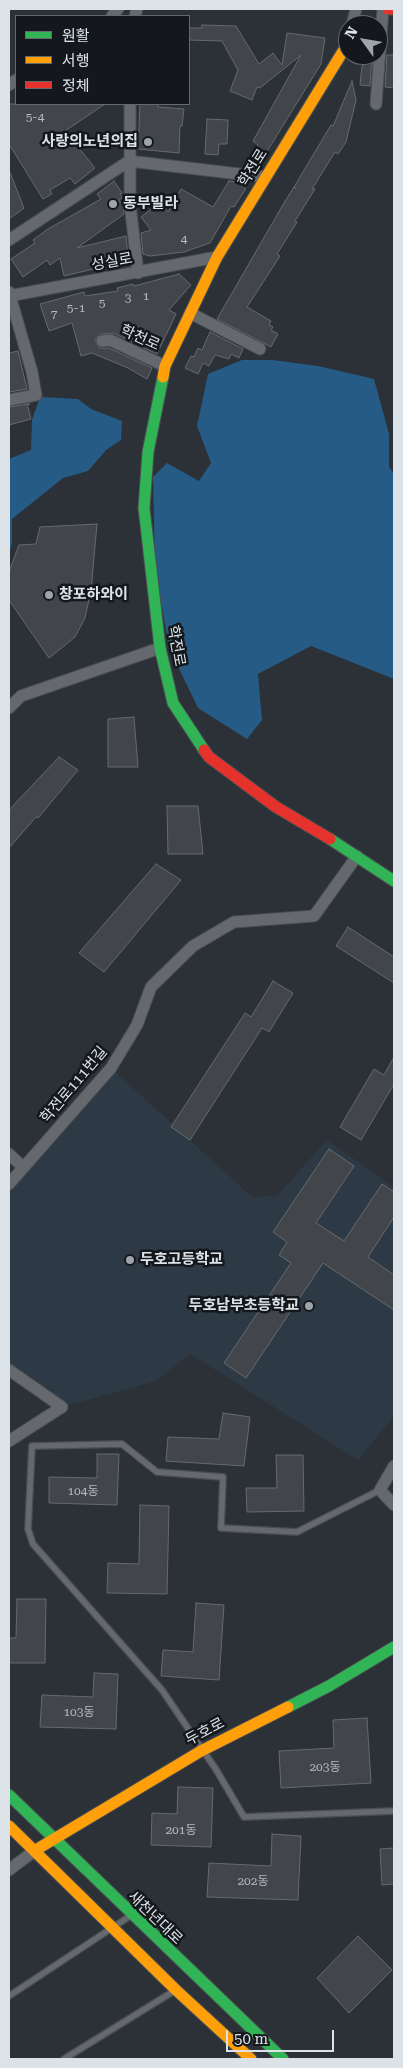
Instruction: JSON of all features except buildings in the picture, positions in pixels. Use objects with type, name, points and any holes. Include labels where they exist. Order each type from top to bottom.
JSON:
[{"type":"street","points":[[376,104],[383,9]]},
{"type":"street","points":[[388,9],[394,9]]},
{"type":"street","name":"학전로","points":[[338,61],[217,257],[165,366],[148,452],[144,508],[160,648],[173,703],[209,757],[276,807],[357,856],[394,881]]},
{"type":"street","points":[[130,105],[130,204],[138,273]]},
{"type":"street","points":[[9,240],[129,162],[265,177]]},
{"type":"street","name":"성실로","points":[[9,400],[36,395],[10,295],[138,273],[165,265],[217,257]]},
{"type":"street","points":[[190,313],[260,350]]},
{"type":"street","name":"학천로","points":[[102,341],[110,340],[165,366]]},
{"type":"street","points":[[9,708],[21,696],[160,648]]},
{"type":"street","name":"학전로111번길","points":[[9,1184],[111,1068],[137,1025],[151,987],[193,946],[234,922],[314,916],[357,856]]},
{"type":"street","points":[[9,1154],[23,1167]]},
{"type":"street","points":[[9,1370],[62,1407],[9,1441]]},
{"type":"street","points":[[394,1466],[380,1490],[394,1505]]},
{"type":"street","name":"두호로","points":[[34,1851],[201,1751],[329,1686],[394,1647]]},
{"type":"street","name":"새천년대로","points":[[9,1795],[131,1916],[283,2059]]},
{"type":"street","points":[[9,1826],[176,1990],[251,2059]]},
{"type":"street","points":[[9,1870],[34,1851]]},
{"type":"lane","points":[[380,1490],[297,1532],[221,1528],[223,1476],[157,1472],[122,1444],[32,1446],[28,1529],[32,1544],[162,1690],[201,1751],[217,1771],[244,1817],[394,1811]]},
{"type":"lane","points":[[9,1996],[131,1916]]},
{"type":"lane","points":[[64,2059],[176,1990]]},
{"type":"shaded area","points":[[242,360],[273,360],[318,366],[374,379],[389,434],[389,467],[394,474],[394,679],[311,646],[258,674],[262,720],[247,739],[198,708],[170,650],[155,571],[153,477],[167,463],[199,481],[211,463],[197,426],[208,374]]},
{"type":"shaded area","points":[[40,397],[78,399],[91,409],[122,421],[121,440],[106,450],[88,471],[63,478],[12,519],[12,543],[9,554],[9,459],[31,450],[32,420]]},
{"type":"shaded area","points":[[111,1068],[252,1197],[277,1196],[327,1140],[394,1187],[394,1416],[358,1460],[190,1354],[156,1381],[62,1407],[9,1370],[9,1184]]},
{"type":"traffic: fast","points":[[163,377],[148,452],[144,508],[160,648],[173,703],[204,750]]},
{"type":"traffic: fast","points":[[330,839],[394,881]]},
{"type":"traffic: fast","points":[[288,1707],[329,1686],[394,1647]]},
{"type":"traffic: fast","points":[[9,1795],[283,2059]]},
{"type":"traffic: slow","points":[[163,377],[165,366],[217,257],[338,59]]},
{"type":"traffic: slow","points":[[34,1851],[201,1751],[288,1707]]},
{"type":"traffic: slow","points":[[9,1826],[176,1990],[251,2059]]},
{"type":"traffic: jam","points":[[388,9],[394,9]]},
{"type":"traffic: jam","points":[[204,750],[209,757],[276,807],[330,839]]},
{"type":"place","name":"사랑의노년의집","points":[[148,142]]},
{"type":"place","name":"동부빌라","points":[[113,204]]},
{"type":"place","name":"창포하와이","points":[[49,595]]},
{"type":"place","name":"두호고등학교","points":[[130,1260]]},
{"type":"place","name":"두호남부초등학교","points":[[309,1306]]}]
